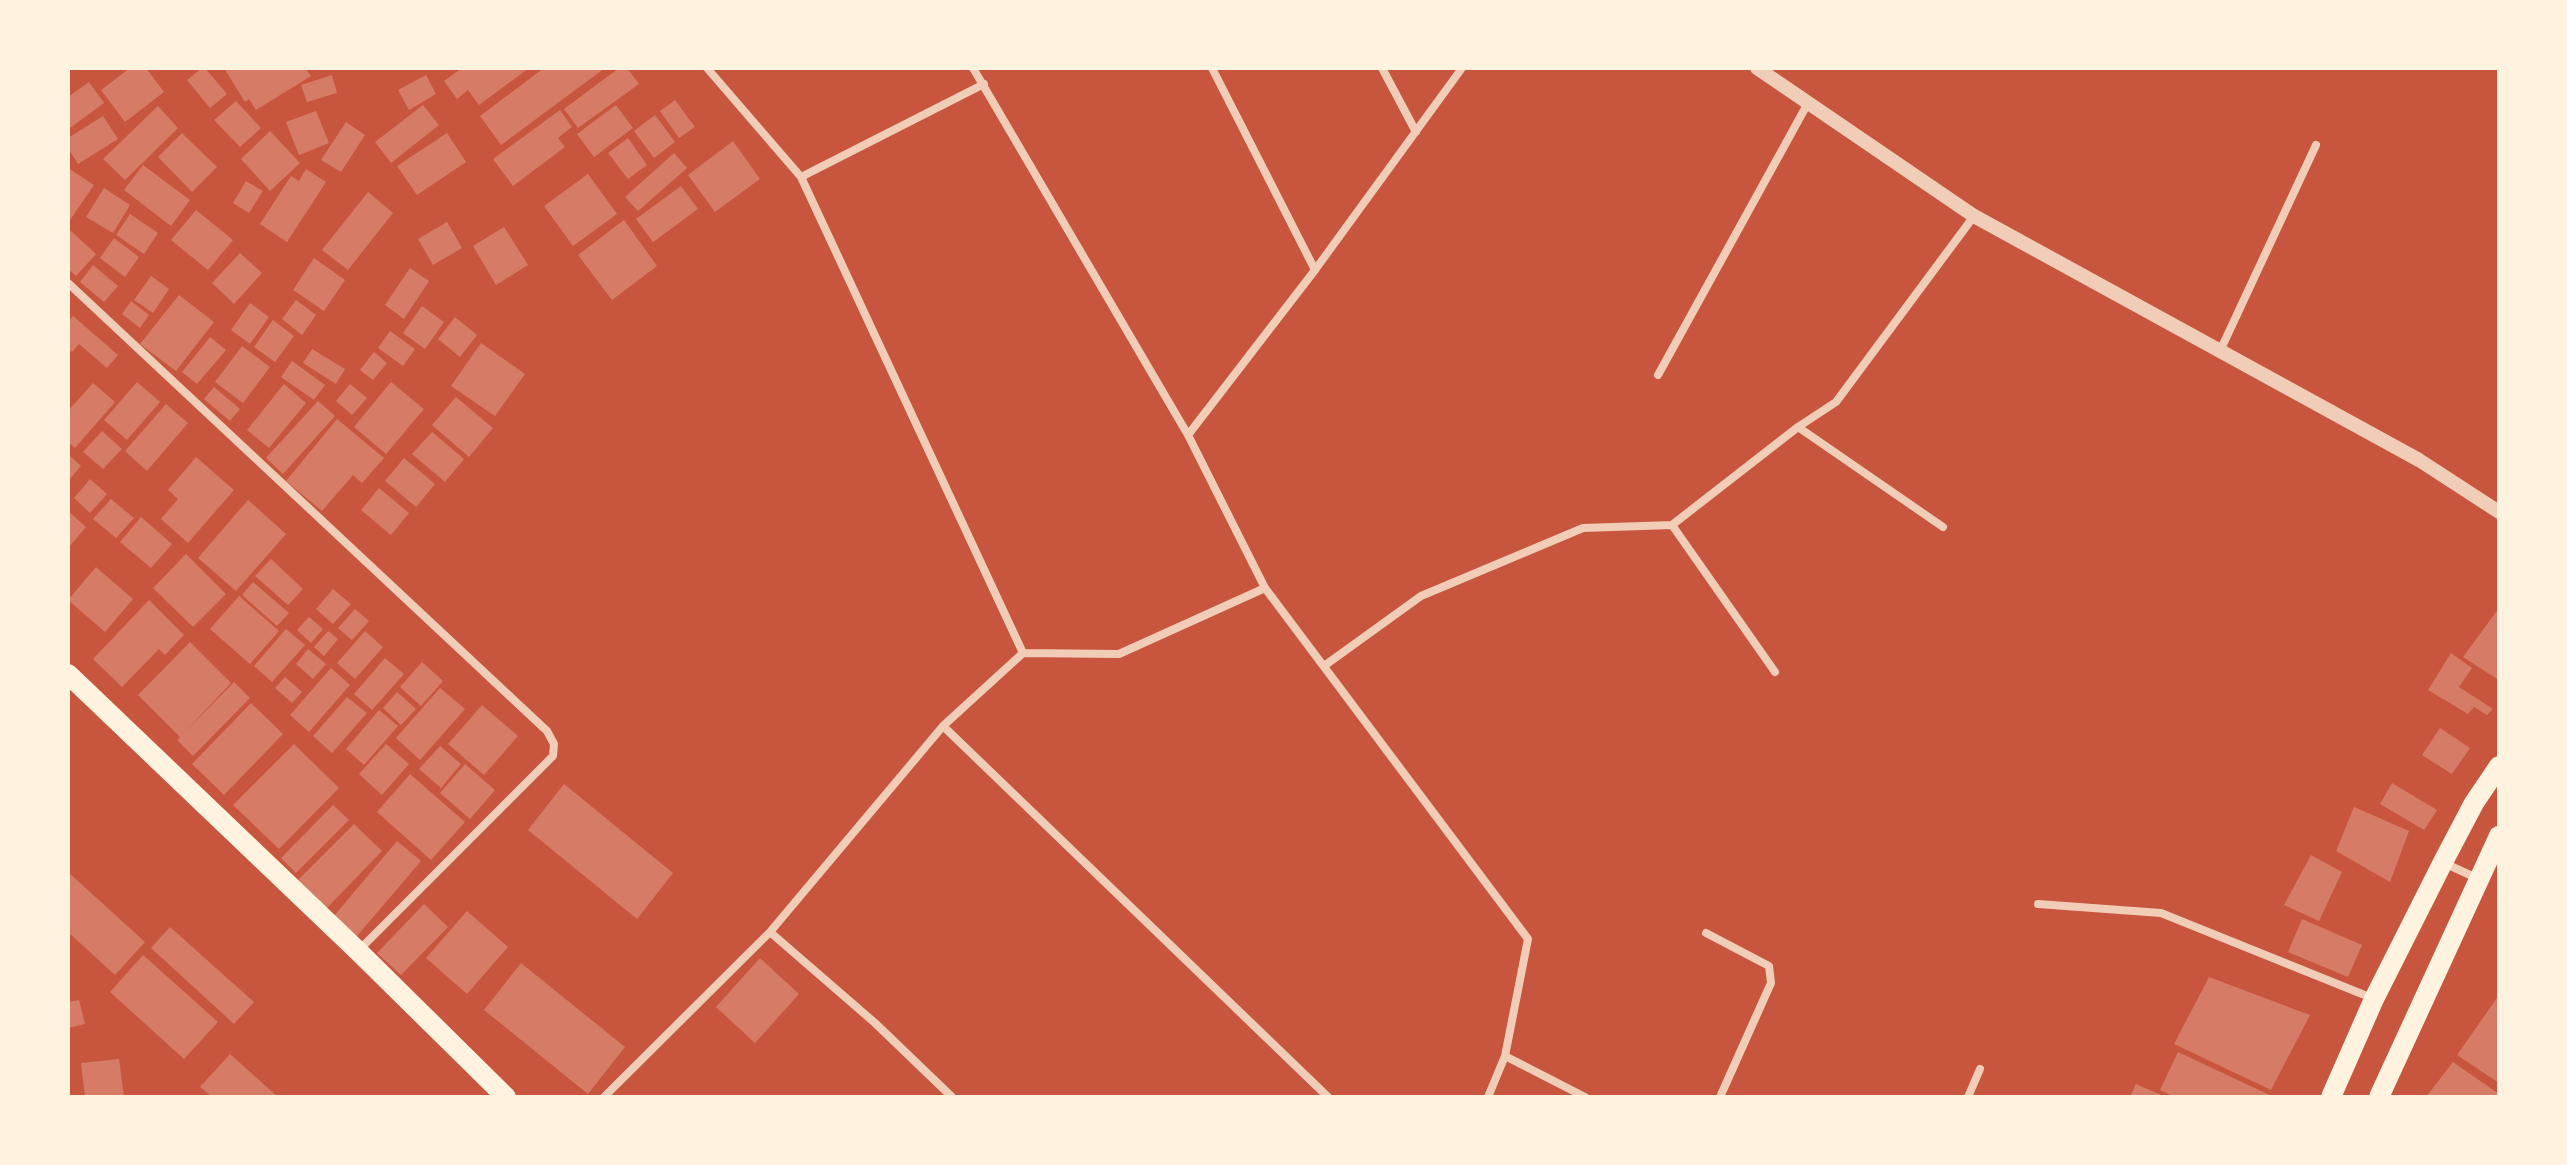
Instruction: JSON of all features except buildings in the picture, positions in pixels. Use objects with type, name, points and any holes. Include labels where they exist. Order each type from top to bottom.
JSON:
[{"type":"main road","points":[[68,674],[506,1097]]},
{"type":"main road","points":[[2331,1097],[2374,999],[2443,862],[2474,803],[2499,766]]},
{"type":"main road","points":[[2379,1097],[2499,836]]},
{"type":"street","points":[[707,68],[801,177],[1023,653]]},
{"type":"street","points":[[973,68],[1188,435],[1265,588],[1528,939],[1505,1056],[1488,1097]]},
{"type":"street","points":[[1212,68],[1315,270]]},
{"type":"street","points":[[1382,68],[1416,132]]},
{"type":"street","points":[[1188,435],[1315,270],[1462,68]]},
{"type":"street","points":[[1757,68],[1974,216],[2419,460],[2499,512]]},
{"type":"street","points":[[801,177],[984,84]]},
{"type":"street","points":[[1658,375],[1808,103]]},
{"type":"street","points":[[2219,352],[2316,145]]},
{"type":"street","points":[[1324,666],[1421,596],[1583,528],[1672,525],[1798,427],[1836,402],[1974,216]]},
{"type":"street","points":[[68,283],[547,731],[554,744],[553,756],[358,951]]},
{"type":"street","points":[[1798,427],[1943,527]]},
{"type":"street","points":[[1672,525],[1775,672]]},
{"type":"street","points":[[604,1097],[770,932],[943,726],[1023,653],[1119,654],[1265,588]]},
{"type":"street","points":[[943,726],[1328,1097]]},
{"type":"street","points":[[2443,862],[2480,879]]},
{"type":"street","points":[[2038,904],[2161,913],[2374,999]]},
{"type":"street","points":[[770,932],[875,1023],[952,1097]]},
{"type":"street","points":[[1706,933],[1769,966],[1771,983],[1720,1097]]},
{"type":"street","points":[[1505,1056],[1585,1097]]},
{"type":"street","points":[[1968,1097],[1980,1069]]}]
